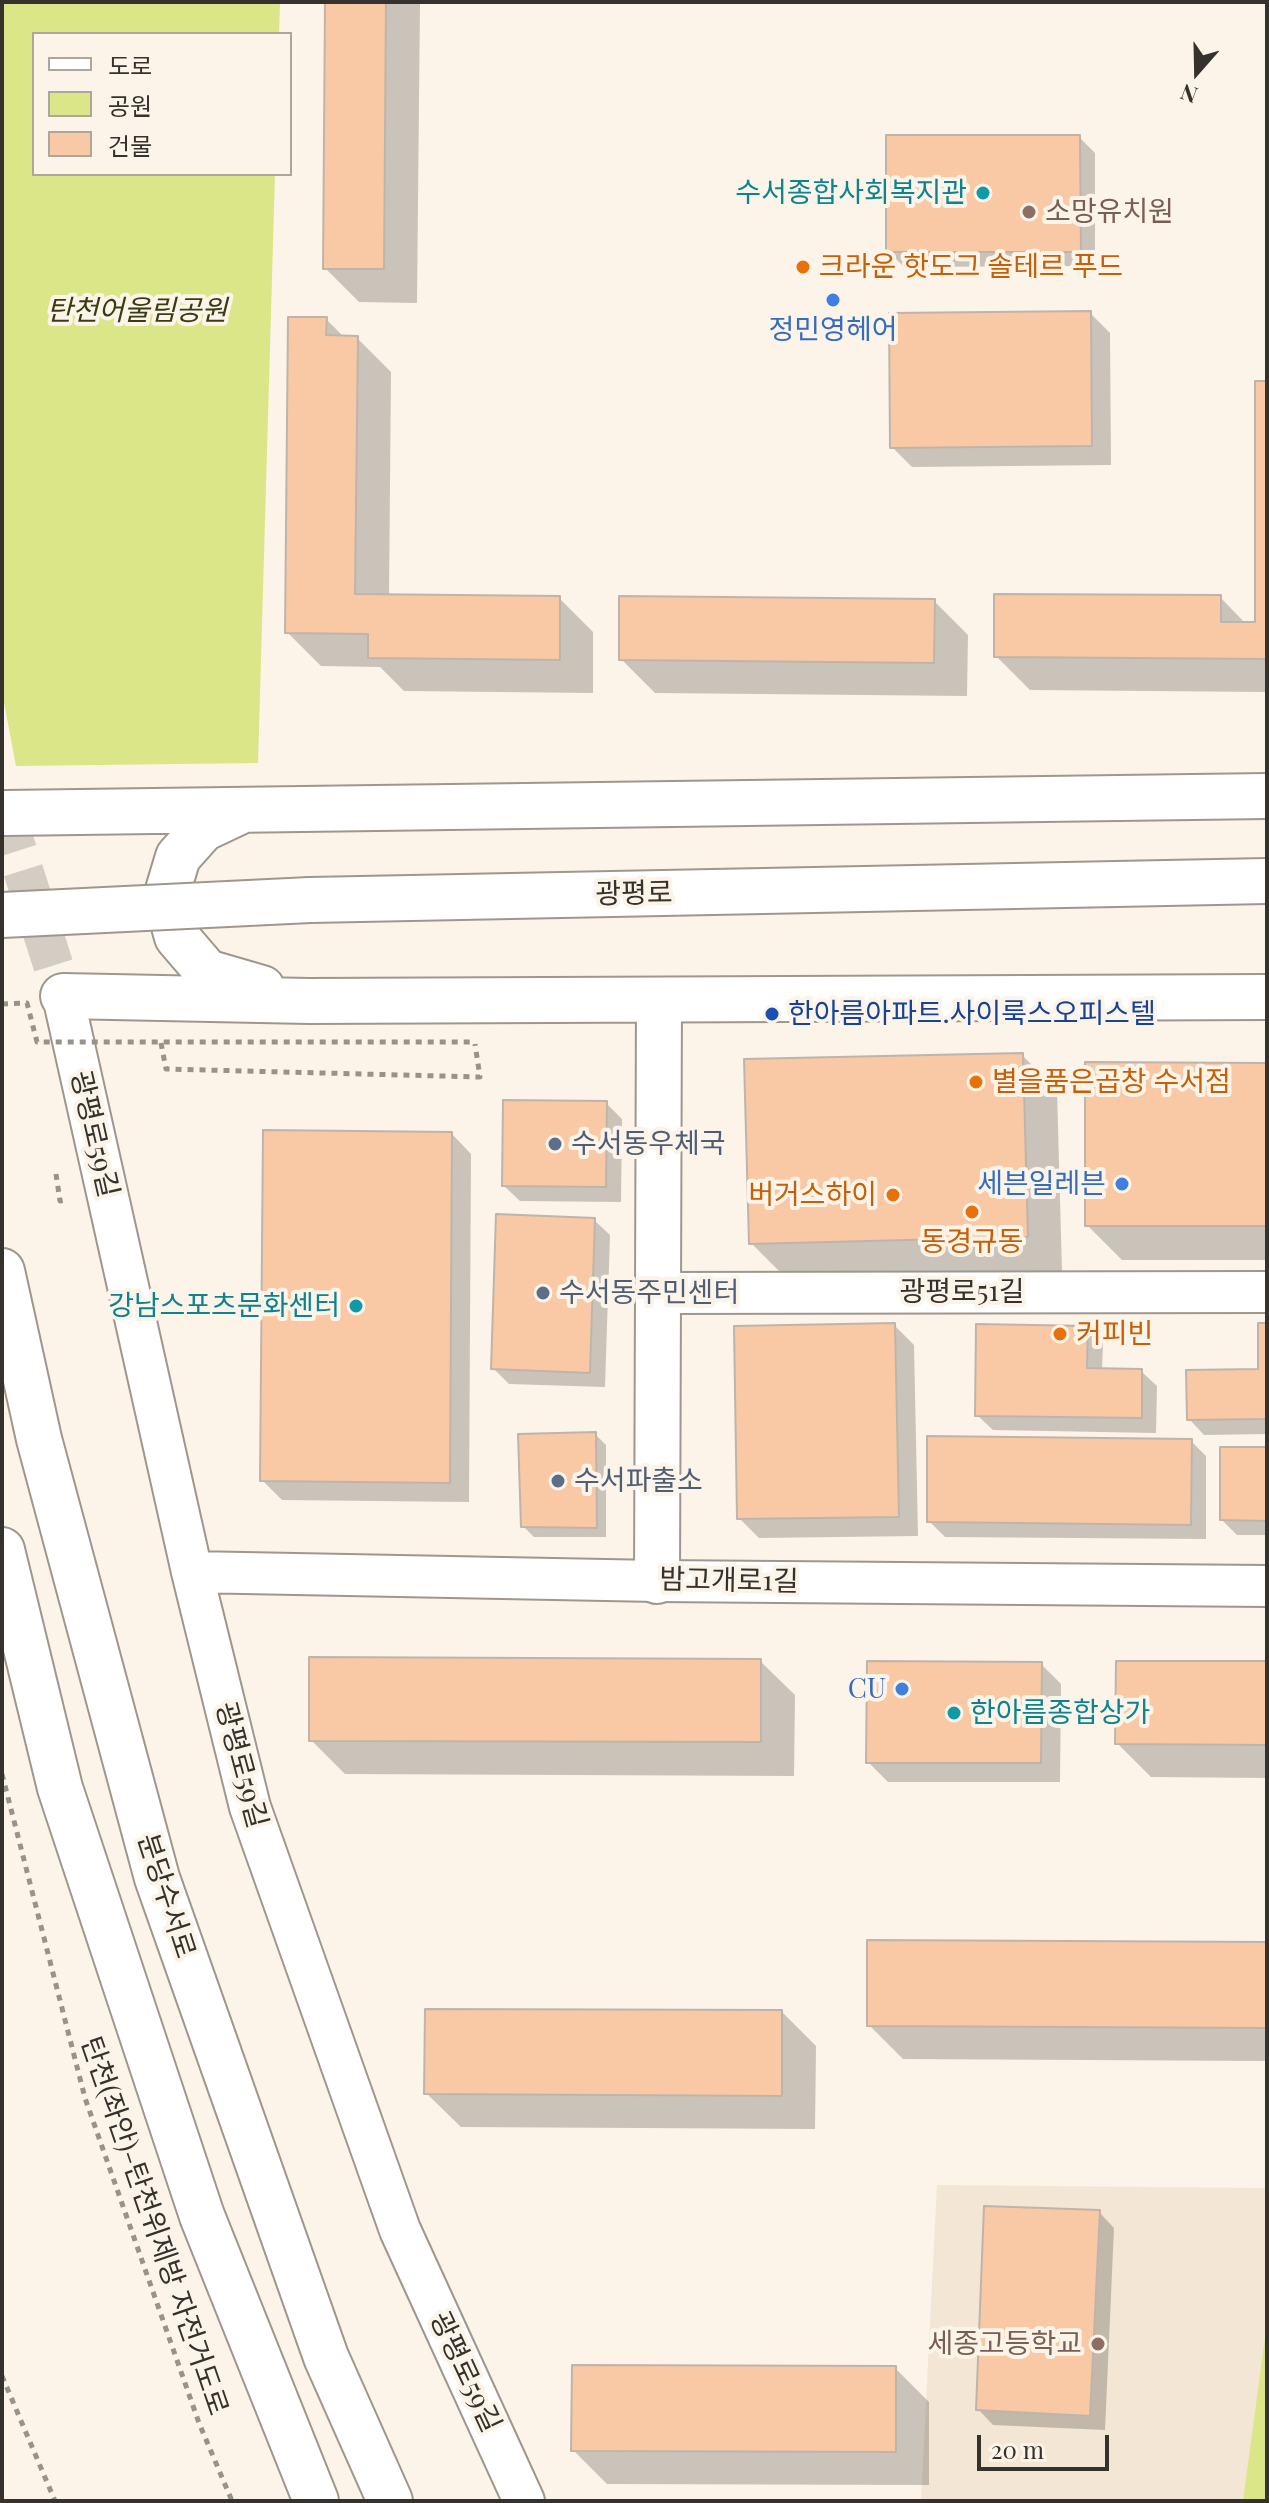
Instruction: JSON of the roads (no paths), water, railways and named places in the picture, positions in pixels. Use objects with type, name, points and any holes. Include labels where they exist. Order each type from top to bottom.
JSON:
[{"type":"main road","points":[[4,805],[241,811],[1267,796]]},
{"type":"main road","points":[[241,811],[203,829],[178,857],[166,897],[177,937],[207,972],[309,1001]]},
{"type":"main road","name":"광평로","points":[[2,915],[310,900],[1267,881]]},
{"type":"main road","points":[[63,996],[309,1001],[1267,997]]},
{"type":"main road","points":[[657,1581],[659,1001]]},
{"type":"main road","name":"분당수서로","points":[[2,1271],[39,1439],[157,1878],[326,2357],[390,2501]]},
{"type":"main road","points":[[2,1550],[60,1788],[202,2216],[316,2501]]},
{"type":"street","name":"광평로59길","points":[[63,996],[192,1572],[250,1807],[400,2230],[524,2501]]},
{"type":"street","name":"광평로51길","points":[[658,1293],[1267,1292]]},
{"type":"street","name":"밤고개로1길","points":[[192,1572],[657,1581],[1267,1586]]},
{"type":"tunnel","points":[[5,813],[63,996]]},
{"type":"place","name":"수서종합사회복지관","points":[[983,193]]},
{"type":"place","name":"소망유치원","points":[[1029,212]]},
{"type":"place","name":"크라운 핫도그 솔테르 푸드","points":[[803,267]]},
{"type":"place","name":"정민영헤어","points":[[833,300]]},
{"type":"place","name":"한아름아파트.사이룩스오피스텔","points":[[772,1014]]},
{"type":"place","name":"별을품은곱창 수서점","points":[[976,1082]]},
{"type":"place","name":"수서동우체국","points":[[555,1144]]},
{"type":"place","name":"세븐일레븐","points":[[1122,1184]]},
{"type":"place","name":"버거스하이","points":[[893,1195]]},
{"type":"place","name":"동경규동","points":[[972,1212]]},
{"type":"place","name":"수서동주민센터","points":[[543,1293]]},
{"type":"place","name":"강남스포츠문화센터","points":[[356,1306]]},
{"type":"place","name":"커피빈","points":[[1060,1334]]},
{"type":"place","name":"수서파출소","points":[[558,1481]]},
{"type":"place","name":"CU","points":[[902,1689]]},
{"type":"place","name":"한아름종합상가","points":[[954,1713]]},
{"type":"place","name":"세종고등학교","points":[[1098,2344]]},
{"type":"park label","name":"탄천어울림공원","points":[[137,311]]}]
